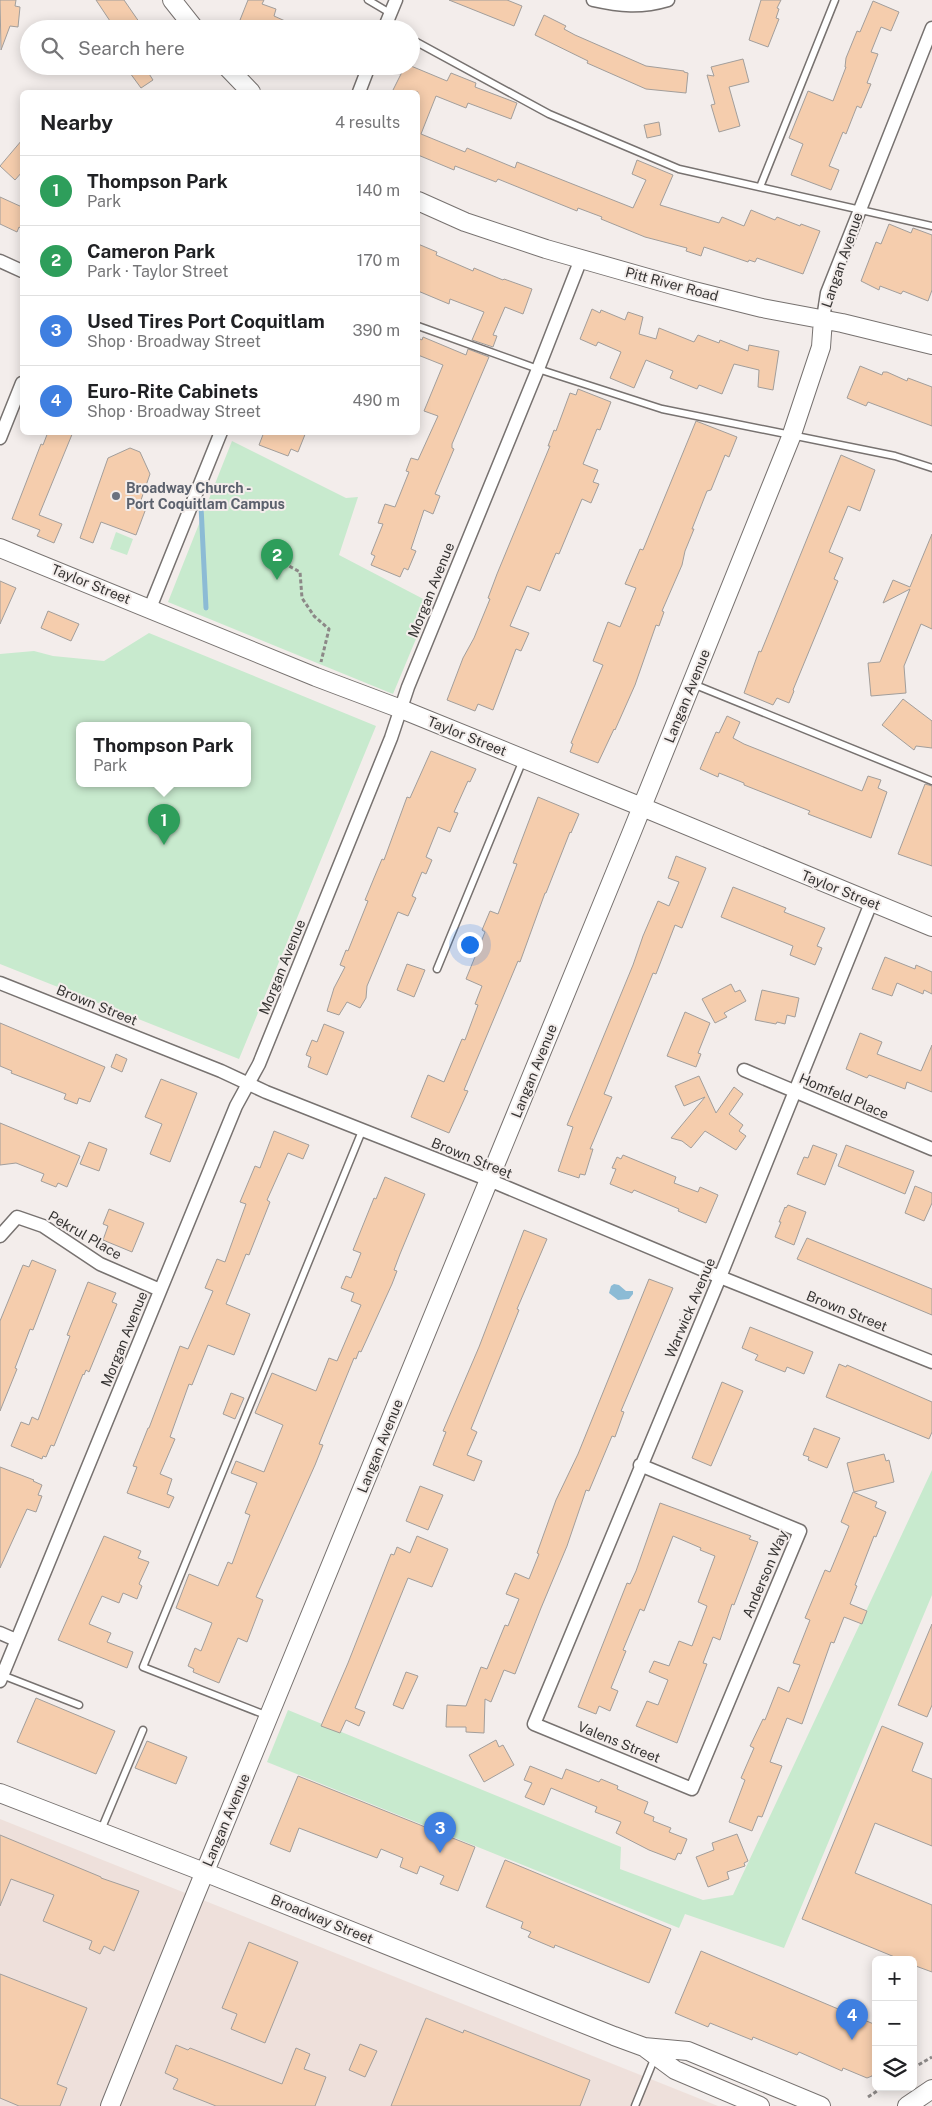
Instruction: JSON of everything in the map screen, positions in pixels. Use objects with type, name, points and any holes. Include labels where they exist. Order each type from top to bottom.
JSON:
[{"type":"street","points":[[172,0],[188,20]]},
{"type":"street","points":[[389,20],[396,0]]},
{"type":"street","points":[[593,0],[618,6],[651,5],[668,0]]},
{"type":"street","name":"Langan Avenue","points":[[110,2106],[204,1872],[270,1716],[642,807],[791,437],[821,347],[827,293],[932,28]]},
{"type":"street","points":[[235,75],[249,90]]},
{"type":"street","points":[[359,90],[365,75]]},
{"type":"street","name":"Pitt River Road","points":[[420,202],[465,222],[581,259],[753,306],[823,319],[932,345]]},
{"type":"street","name":"Morgan Avenue","points":[[1,1678],[236,1106],[266,1046],[391,738],[408,687],[581,259]]},
{"type":"street","points":[[0,262],[20,270]]},
{"type":"street","points":[[0,438],[20,388]]},
{"type":"street","points":[[150,608],[220,435]]},
{"type":"street","name":"Taylor Street","points":[[0,548],[642,807],[932,927]]},
{"type":"street","name":"Warwick Avenue","points":[[534,1724],[796,1092],[871,903]]},
{"type":"street","name":"Brown Street","points":[[0,983],[221,1071],[362,1131],[489,1180],[720,1277],[932,1362]]},
{"type":"street","name":"Homfeld Place","points":[[744,1070],[932,1149]]},
{"type":"street","name":"Pekrul Place","points":[[0,1236],[17,1217],[43,1226],[100,1264],[160,1290]]},
{"type":"street","name":"Anderson Way","points":[[640,1465],[800,1531],[692,1789]]},
{"type":"street","points":[[0,1633],[16,1640]]},
{"type":"street","name":"Valens Street","points":[[534,1724],[692,1789]]},
{"type":"street","name":"Broadway Street","points":[[0,1793],[204,1872],[649,2051],[675,2070],[760,2106]]},
{"type":"street","name":"Broadway Street","points":[[649,2051],[688,2051],[820,2106]]},
{"type":"street","points":[[907,2106],[932,2089]]},
{"type":"lane","points":[[368,0],[385,20]]},
{"type":"lane","points":[[760,187],[835,0]]},
{"type":"lane","points":[[420,44],[549,114],[679,170],[932,226]]},
{"type":"lane","points":[[420,327],[538,369],[662,409],[791,437],[895,456],[932,468]]},
{"type":"lane","points":[[692,684],[932,781]]},
{"type":"lane","points":[[438,969],[524,760]]},
{"type":"lane","points":[[270,1716],[143,1667],[362,1131]]},
{"type":"lane","points":[[1,1678],[79,1705]]},
{"type":"lane","points":[[100,1833],[142,1730]]},
{"type":"lane","points":[[635,2106],[649,2051]]},
{"type":"path","points":[[278,560],[300,572],[302,598],[314,616],[329,629],[324,654],[316,677]]},
{"type":"path","points":[[917,2066],[932,2057]]},
{"type":"path","points":[[868,2097],[877,2091]]},
{"type":"shaded area","points":[[0,1819],[718,2106],[0,2106]]},
{"type":"green space","points":[[232,441],[346,498],[358,497],[339,555],[431,603],[393,694],[168,602]]},
{"type":"green space","points":[[116,532],[133,539],[127,555],[110,549]]},
{"type":"green space","points":[[149,633],[376,726],[239,1059],[0,964],[0,654],[34,651],[53,656],[104,661]]},
{"type":"green space","points":[[932,1470],[932,1595],[784,1948],[685,1914],[679,1928],[267,1762],[288,1710],[621,1847],[620,1869],[703,1900],[733,1895]]},
{"type":"water","points":[[614,1284],[619,1285],[626,1291],[633,1291],[633,1294],[629,1299],[618,1300],[609,1293],[611,1286]]},
{"type":"building","points":[[0,0],[16,0],[15,6],[20,7],[18,27],[10,26],[1,50]]},
{"type":"building","points":[[96,0],[124,0],[138,20],[109,20]]},
{"type":"building","points":[[248,0],[264,0],[262,4],[276,9],[274,16],[283,20],[240,20]]},
{"type":"building","points":[[449,0],[507,0],[522,6],[514,26]]},
{"type":"building","points":[[761,0],[781,0],[777,8],[779,9],[776,18],[779,19],[768,47],[749,40]]},
{"type":"building","points":[[873,1],[899,12],[891,31],[881,27],[871,52],[878,54],[867,83],[871,84],[861,108],[857,106],[846,134],[843,132],[829,166],[839,170],[831,190],[791,175],[803,144],[789,138],[808,91],[833,101],[846,67],[846,58],[857,31],[860,32]]},
{"type":"building","points":[[544,15],[566,26],[564,29],[575,35],[646,66],[688,73],[686,93],[646,89],[587,63],[588,61],[535,35]]},
{"type":"building","points":[[743,59],[749,82],[729,87],[740,126],[719,132],[711,105],[715,104],[707,75],[714,76],[711,67]]},
{"type":"building","points":[[420,70],[447,81],[451,73],[476,83],[475,87],[517,103],[511,119],[468,103],[466,108],[436,96],[421,134],[465,152],[467,148],[515,168],[517,162],[633,208],[646,180],[632,174],[637,160],[673,175],[660,205],[719,223],[722,217],[744,226],[751,210],[775,220],[777,217],[820,231],[803,274],[757,258],[755,262],[749,260],[748,262],[704,247],[701,256],[686,251],[687,248],[645,237],[601,219],[602,217],[578,208],[577,211],[498,179],[496,182],[455,166],[454,170],[420,156],[420,90],[393,90],[400,75],[420,75]]},
{"type":"building","points":[[131,75],[150,75],[153,80],[141,88]]},
{"type":"building","points":[[659,122],[661,135],[647,138],[644,125]]},
{"type":"building","points":[[20,142],[20,174],[15,180],[0,166]]},
{"type":"building","points":[[0,197],[20,206],[20,228],[17,232],[0,224]]},
{"type":"building","points":[[889,224],[911,233],[913,228],[932,235],[932,290],[928,301],[903,291],[901,294],[880,286],[879,290],[861,281],[876,242],[881,244]]},
{"type":"building","points":[[420,245],[437,252],[436,255],[473,271],[474,268],[532,289],[523,314],[505,307],[493,335],[497,336],[493,347],[472,340],[484,312],[450,299],[449,304],[420,292]]},
{"type":"building","points":[[592,309],[600,313],[601,310],[625,320],[628,312],[643,317],[639,334],[656,339],[659,328],[694,342],[698,335],[719,343],[720,340],[748,351],[749,345],[779,351],[773,390],[758,387],[759,370],[734,364],[722,394],[699,385],[697,389],[670,378],[673,371],[646,360],[634,388],[610,378],[621,352],[598,342],[596,346],[580,339]]},
{"type":"building","points":[[423,337],[466,355],[468,349],[489,357],[452,444],[454,449],[435,494],[440,496],[433,514],[424,510],[411,549],[416,551],[408,570],[404,568],[400,577],[371,565],[375,556],[371,554],[383,524],[378,523],[385,504],[395,507],[409,472],[406,471],[411,458],[418,460],[438,416],[424,411],[443,365],[420,356],[420,339],[422,340]]},
{"type":"building","points":[[860,366],[882,375],[883,372],[887,372],[907,381],[908,378],[932,387],[932,426],[868,402],[866,406],[847,398]]},
{"type":"building","points":[[578,389],[611,402],[600,430],[597,429],[583,464],[598,470],[593,482],[599,484],[591,503],[582,499],[559,554],[556,553],[540,591],[527,586],[510,626],[529,633],[521,651],[516,649],[493,710],[478,704],[475,711],[447,700],[463,658],[474,638],[490,599],[488,598],[497,574],[550,446],[548,446],[554,430],[556,431],[570,393],[576,395]]},
{"type":"building","points":[[696,421],[737,437],[729,457],[725,455],[711,490],[707,491],[692,529],[694,529],[685,551],[682,565],[662,611],[664,612],[659,626],[656,625],[635,685],[598,763],[570,752],[573,744],[571,743],[603,665],[593,661],[608,622],[620,627],[636,588],[625,584],[640,549],[643,550]]},
{"type":"building","points":[[47,435],[72,435],[39,515],[62,524],[54,543],[37,536],[40,530],[12,519],[41,444],[43,445]]},
{"type":"building","points":[[263,435],[305,435],[298,452],[291,449],[288,456],[259,445]]},
{"type":"building","name":"Broadway Church - Port Coquitlam Campus","points":[[130,448],[140,452],[150,474],[141,500],[148,503],[136,535],[101,522],[93,543],[80,538],[108,458]]},
{"type":"building","points":[[841,455],[875,470],[860,511],[848,506],[829,552],[843,558],[834,579],[838,581],[789,703],[777,698],[773,705],[744,693],[759,651],[761,652]]},
{"type":"building","points":[[932,534],[932,629],[921,624],[904,666],[906,693],[871,696],[868,663],[880,662],[910,589],[883,603],[893,580],[910,587]]},
{"type":"building","points":[[0,581],[16,588],[0,624]]},
{"type":"building","points":[[48,611],[79,624],[71,641],[41,628]]},
{"type":"building","points":[[903,699],[932,721],[932,748],[916,746],[914,750],[882,725]]},
{"type":"building","points":[[727,716],[740,722],[733,738],[744,744],[862,791],[868,776],[881,780],[878,788],[887,792],[871,838],[808,814],[810,811],[744,785],[744,783],[719,773],[718,777],[700,769],[716,732],[719,733]]},
{"type":"building","points":[[431,751],[476,769],[470,782],[468,781],[454,812],[458,813],[450,832],[438,827],[426,857],[432,860],[426,874],[422,872],[412,896],[416,898],[408,916],[398,912],[367,986],[366,998],[360,1008],[347,1002],[339,1015],[327,1011],[334,988],[345,967],[340,965],[346,950],[348,951],[368,901],[365,900],[382,859],[384,860],[407,797],[410,798]]},
{"type":"building","points":[[925,784],[932,786],[932,866],[898,854]]},
{"type":"building","points":[[538,797],[579,814],[545,893],[520,962],[518,961],[464,1090],[468,1091],[449,1133],[411,1117],[428,1075],[444,1082],[462,1039],[465,1040],[478,1005],[475,1004],[482,986],[466,979],[485,932],[482,930],[490,911],[498,914],[517,864],[513,863]]},
{"type":"building","points":[[676,856],[706,868],[682,928],[675,925],[656,974],[653,973],[604,1094],[612,1097],[590,1149],[593,1149],[585,1175],[580,1174],[579,1178],[558,1171],[573,1127],[567,1125],[633,965],[643,936],[658,901],[669,906],[679,882],[668,878]]},
{"type":"building","points":[[733,887],[786,908],[784,912],[825,928],[817,946],[822,948],[815,965],[790,955],[793,946],[721,917]]},
{"type":"building","points":[[885,957],[915,969],[916,965],[932,972],[932,994],[924,990],[923,994],[897,983],[892,996],[872,989]]},
{"type":"building","points":[[407,964],[425,970],[414,997],[397,990]]},
{"type":"building","points":[[731,984],[735,992],[740,990],[746,1001],[724,1013],[727,1017],[715,1023],[702,999]]},
{"type":"building","points":[[762,990],[799,998],[795,1017],[787,1015],[785,1024],[755,1020]]},
{"type":"building","points":[[685,1012],[710,1023],[698,1053],[701,1054],[696,1067],[667,1056]]},
{"type":"building","points":[[0,1023],[105,1067],[90,1102],[79,1098],[77,1104],[64,1099],[66,1094],[11,1073],[12,1071],[0,1066]]},
{"type":"building","points":[[324,1024],[344,1032],[327,1075],[308,1067],[311,1057],[306,1055],[312,1040],[317,1042]]},
{"type":"building","points":[[860,1033],[882,1042],[877,1054],[921,1071],[932,1045],[932,1092],[907,1082],[905,1089],[869,1075],[867,1078],[846,1069]]},
{"type":"building","points":[[116,1054],[127,1059],[122,1072],[111,1067]]},
{"type":"building","points":[[699,1076],[716,1113],[734,1087],[743,1094],[729,1114],[743,1125],[739,1131],[746,1136],[736,1150],[705,1131],[691,1148],[682,1141],[671,1138],[705,1097],[684,1106],[675,1086]]},
{"type":"building","points":[[161,1079],[197,1093],[170,1162],[150,1154],[162,1124],[145,1117]]},
{"type":"building","points":[[0,1123],[80,1156],[67,1187],[58,1183],[56,1187],[41,1181],[44,1174],[16,1163],[0,1165]]},
{"type":"building","points":[[274,1131],[309,1145],[303,1159],[288,1153],[267,1200],[270,1202],[249,1255],[246,1254],[226,1304],[250,1314],[234,1355],[208,1345],[192,1385],[189,1384],[170,1437],[175,1439],[160,1474],[172,1479],[167,1494],[174,1497],[169,1508],[127,1493],[137,1467],[133,1466],[180,1346],[188,1349],[213,1291],[205,1288],[217,1259],[225,1262],[246,1204],[240,1202],[255,1166],[260,1168]]},
{"type":"building","points":[[89,1142],[107,1149],[99,1171],[80,1164]]},
{"type":"building","points":[[813,1145],[837,1154],[825,1185],[797,1174],[804,1157],[808,1158]]},
{"type":"building","points":[[846,1145],[914,1171],[905,1194],[838,1166]]},
{"type":"building","points":[[623,1155],[676,1177],[674,1183],[698,1192],[700,1187],[718,1195],[706,1223],[634,1190],[632,1193],[610,1184],[616,1169],[612,1168],[617,1157],[621,1159]]},
{"type":"building","points":[[385,1177],[425,1194],[394,1270],[397,1271],[392,1284],[361,1352],[359,1351],[356,1359],[354,1358],[319,1444],[323,1445],[315,1465],[256,1597],[263,1600],[247,1642],[238,1638],[219,1683],[193,1672],[194,1669],[188,1666],[195,1648],[201,1651],[212,1623],[176,1608],[189,1574],[218,1586],[228,1562],[232,1564],[250,1515],[245,1513],[257,1483],[231,1473],[236,1461],[264,1472],[283,1425],[255,1413],[272,1373],[316,1391],[329,1358],[337,1361],[361,1305],[351,1301],[354,1293],[341,1288],[346,1276],[351,1278],[361,1253],[353,1250],[374,1198],[376,1199]]},
{"type":"building","points":[[915,1186],[932,1193],[932,1203],[924,1221],[905,1213]]},
{"type":"building","points":[[788,1205],[806,1212],[794,1245],[775,1237],[785,1207]]},
{"type":"building","points":[[109,1209],[144,1223],[132,1252],[103,1240],[108,1226],[103,1224]]},
{"type":"building","points":[[524,1230],[547,1239],[517,1309],[519,1310],[471,1429],[477,1432],[467,1455],[482,1461],[474,1481],[433,1465],[446,1432],[443,1431],[479,1347]]},
{"type":"building","points":[[807,1238],[932,1289],[932,1315],[797,1259]]},
{"type":"building","points":[[32,1260],[56,1270],[33,1330],[30,1329],[15,1368],[17,1369],[0,1411],[0,1321],[23,1265],[29,1267]]},
{"type":"building","points":[[649,1279],[673,1288],[621,1411],[624,1412],[615,1437],[612,1436],[589,1491],[586,1490],[567,1546],[515,1674],[504,1670],[491,1702],[485,1699],[484,1733],[466,1732],[466,1727],[446,1727],[447,1705],[466,1706],[481,1667],[487,1669],[505,1625],[508,1626],[519,1599],[506,1594],[515,1573],[529,1579],[556,1500],[578,1454]]},
{"type":"building","points":[[88,1282],[116,1293],[112,1302],[117,1304],[89,1372],[86,1370],[83,1374],[54,1446],[51,1445],[46,1457],[43,1456],[42,1459],[11,1446],[21,1422],[29,1425],[32,1417],[38,1420],[70,1336],[67,1335]]},
{"type":"building","points":[[750,1327],[813,1352],[804,1374],[787,1367],[785,1372],[755,1360],[758,1355],[742,1348]]},
{"type":"building","points":[[839,1364],[846,1367],[847,1365],[932,1402],[932,1432],[929,1439],[826,1397]]},
{"type":"building","points":[[722,1382],[743,1391],[711,1466],[692,1458]]},
{"type":"building","points":[[231,1393],[244,1398],[235,1419],[223,1414]]},
{"type":"building","points":[[814,1428],[840,1438],[827,1468],[808,1460],[809,1457],[803,1455]]},
{"type":"building","points":[[884,1454],[886,1461],[889,1460],[894,1482],[854,1492],[847,1463]]},
{"type":"building","points":[[0,1467],[42,1485],[38,1495],[42,1496],[36,1512],[27,1509],[0,1568]]},
{"type":"building","points":[[420,1486],[443,1495],[428,1530],[406,1521]]},
{"type":"building","points":[[853,1492],[877,1502],[875,1507],[886,1512],[876,1537],[874,1536],[855,1585],[857,1586],[850,1604],[867,1611],[862,1624],[844,1617],[834,1643],[831,1642],[802,1724],[787,1718],[770,1762],[782,1766],[762,1817],[758,1816],[752,1831],[729,1822],[745,1780],[741,1778],[754,1748],[750,1746],[763,1719],[765,1720],[778,1687],[789,1692],[800,1665],[793,1663],[810,1620],[805,1618],[825,1570],[830,1572],[849,1526],[841,1522]]},
{"type":"building","points":[[660,1503],[751,1536],[749,1539],[758,1542],[734,1605],[732,1604],[720,1640],[713,1637],[703,1663],[707,1664],[677,1743],[636,1726],[647,1701],[658,1705],[668,1680],[649,1672],[654,1661],[669,1666],[679,1641],[692,1646],[707,1606],[698,1602],[715,1556],[673,1536],[644,1611],[640,1609],[623,1650],[626,1651],[611,1688],[618,1691],[610,1711],[599,1706],[596,1714],[578,1707],[627,1583],[630,1584],[636,1571]]},
{"type":"building","points":[[104,1536],[141,1551],[138,1558],[149,1562],[139,1584],[142,1586],[137,1599],[123,1593],[119,1603],[102,1596],[89,1624],[111,1633],[107,1642],[133,1652],[127,1668],[58,1640]]},
{"type":"building","points":[[417,1536],[448,1549],[432,1587],[408,1578],[355,1708],[365,1712],[359,1726],[346,1720],[340,1733],[321,1726],[391,1554],[394,1555],[397,1547],[410,1553]]},
{"type":"building","points":[[932,1624],[932,1705],[927,1717],[898,1705]]},
{"type":"building","points":[[406,1672],[418,1676],[403,1709],[393,1705]]},
{"type":"building","points":[[36,1698],[115,1731],[96,1774],[17,1742]]},
{"type":"building","points":[[882,1726],[923,1743],[912,1771],[932,1779],[932,1846],[875,1823],[855,1873],[932,1905],[932,1972],[917,1966],[917,1956],[892,1956],[802,1919]]},
{"type":"building","points":[[496,1740],[499,1747],[503,1745],[514,1765],[484,1782],[469,1755]]},
{"type":"building","points":[[147,1741],[187,1757],[176,1784],[135,1768]]},
{"type":"building","points":[[530,1766],[562,1779],[566,1769],[599,1782],[601,1779],[618,1786],[617,1789],[648,1802],[644,1813],[654,1817],[653,1821],[671,1828],[669,1832],[687,1839],[681,1854],[678,1853],[675,1860],[649,1850],[616,1833],[621,1822],[595,1812],[597,1807],[551,1788],[544,1805],[525,1797],[532,1783],[524,1780]]},
{"type":"building","points":[[298,1776],[475,1847],[458,1891],[440,1884],[444,1876],[420,1866],[417,1874],[400,1867],[403,1858],[381,1849],[377,1858],[299,1828],[290,1852],[270,1844]]},
{"type":"building","points":[[737,1834],[748,1861],[744,1863],[745,1866],[727,1872],[729,1879],[708,1887],[696,1857],[714,1850],[712,1843]]},
{"type":"building","points":[[0,1835],[101,1878],[139,1891],[114,1951],[104,1946],[100,1954],[89,1949],[92,1941],[43,1921],[54,1895],[11,1879],[0,1906]]},
{"type":"building","points":[[505,1860],[671,1929],[649,1983],[555,1945],[554,1948],[528,1937],[531,1932],[521,1928],[523,1922],[486,1907]]},
{"type":"building","points":[[249,1942],[298,1962],[265,2043],[231,2029],[237,2014],[222,2008]]},
{"type":"building","points":[[701,1951],[872,2023],[872,2076],[867,2078],[843,2068],[842,2071],[799,2052],[797,2055],[753,2037],[752,2040],[710,2023],[708,2027],[675,2013]]},
{"type":"building","points":[[0,1974],[87,2008],[57,2084],[67,2088],[60,2106],[19,2106],[0,2098]]},
{"type":"building","points":[[426,2018],[463,2033],[464,2030],[590,2080],[580,2106],[391,2106]]},
{"type":"building","points":[[360,2044],[377,2051],[365,2077],[349,2070]]},
{"type":"building","points":[[176,2045],[188,2050],[190,2048],[282,2084],[296,2048],[310,2054],[304,2069],[326,2077],[315,2106],[216,2106],[173,2089],[178,2079],[165,2073]]},
{"type":"waterway","points":[[201,506],[206,608]]},
{"type":"place","name":"Broadway Church - Port Coquitlam Campus","points":[[116,496]]},
{"type":"place","name":"Cameron Park","points":[[277,580]]},
{"type":"place","name":"Thompson Park","points":[[164,845]]},
{"type":"place","name":"Used Tires Port Coquitlam","points":[[440,1853]]},
{"type":"place","name":"Euro-Rite Cabinets","points":[[852,2040]]}]
